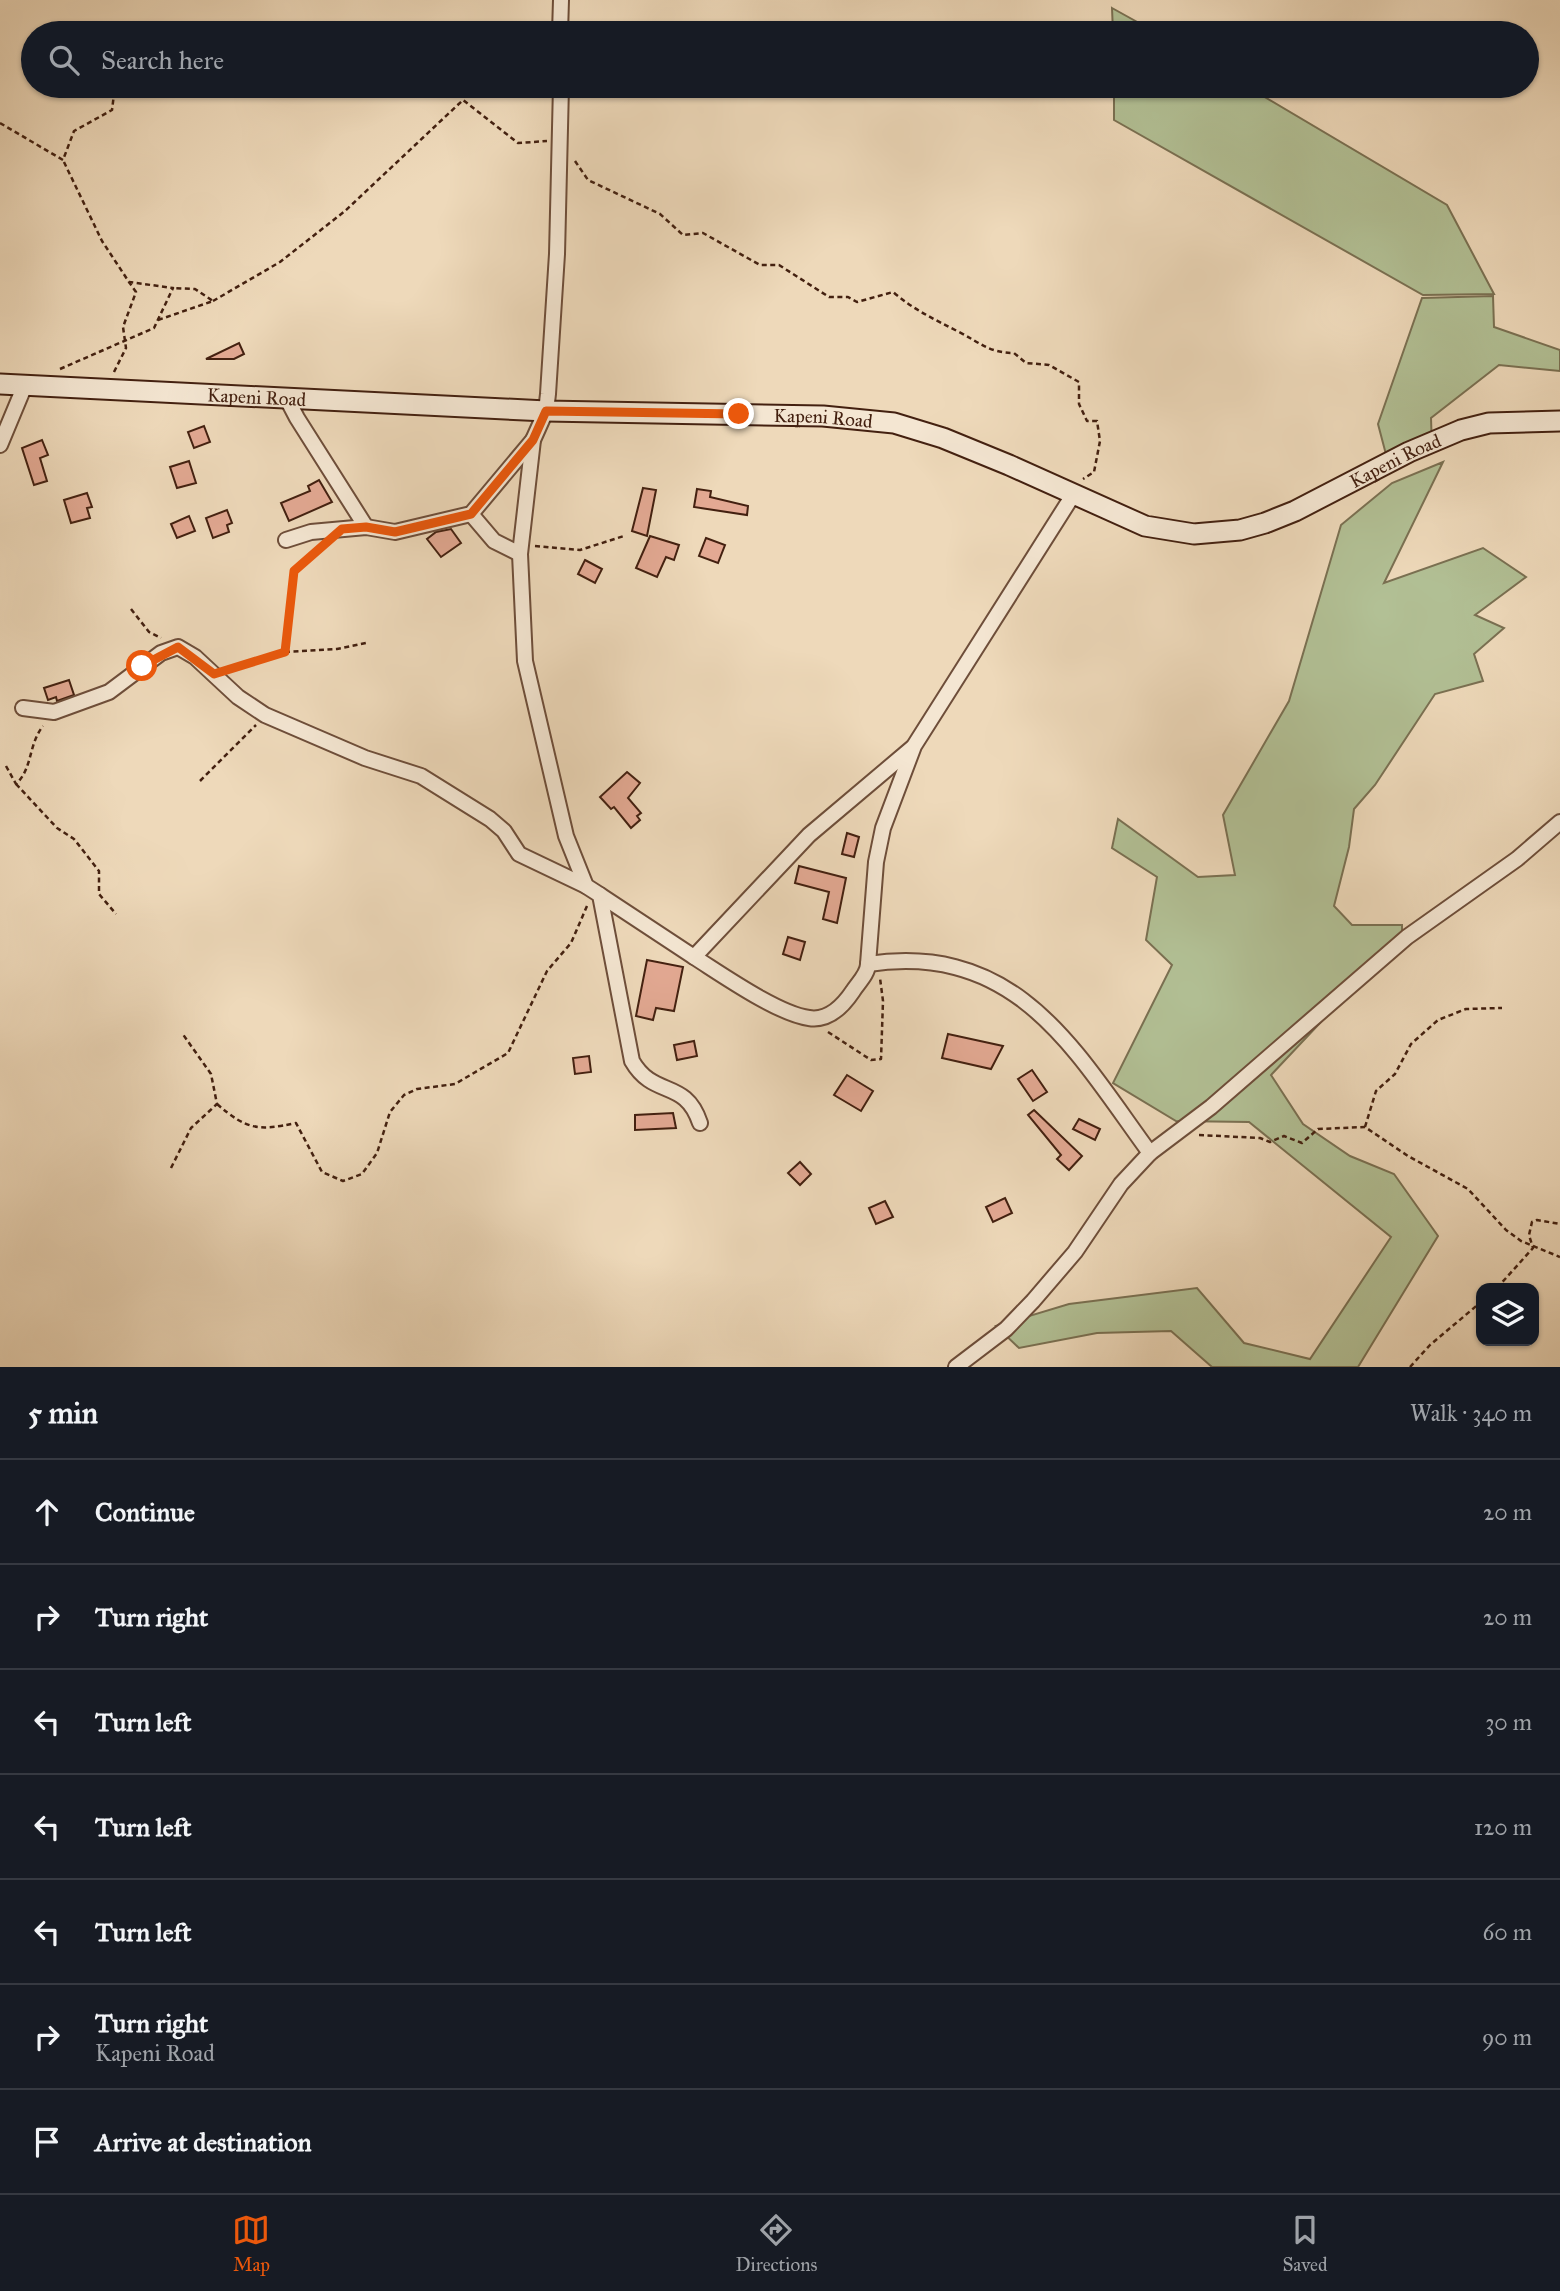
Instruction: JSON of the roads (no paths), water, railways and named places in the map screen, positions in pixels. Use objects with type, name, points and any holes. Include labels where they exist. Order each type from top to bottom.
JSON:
[{"type":"main road","name":"Kapeni Road","points":[[0,384],[546,411],[824,416],[894,423],[954,442],[1145,526],[1186,534],[1216,534],[1265,523],[1295,511],[1376,468],[1461,430],[1489,423],[1560,421]]},
{"type":"street","points":[[560,21],[561,0]]},
{"type":"street","points":[[286,540],[311,532],[366,527],[395,532],[471,514],[533,440],[546,411],[557,254],[561,98]]},
{"type":"street","points":[[0,445],[25,385]]},
{"type":"street","points":[[286,397],[366,527]]},
{"type":"street","points":[[533,440],[521,549],[522,627],[528,673],[566,836],[594,890],[632,1061],[649,1082],[684,1094],[696,1111],[700,1123]]},
{"type":"street","points":[[23,708],[54,712],[109,692],[161,653],[178,647],[214,674],[237,697],[265,715],[365,758],[421,776],[490,819],[508,837],[519,854],[594,890],[694,957],[763,998],[808,1018],[840,1008],[868,966],[876,862],[884,828],[914,746],[1073,495]]},
{"type":"street","points":[[471,514],[494,541],[521,549]]},
{"type":"street","points":[[694,957],[808,835],[914,746]]},
{"type":"street","points":[[964,1364],[1006,1329],[1033,1301],[1075,1252],[1121,1184],[1150,1153],[1211,1107],[1407,937],[1517,859],[1560,822]]},
{"type":"street","points":[[868,966],[912,959],[938,963],[991,980],[1023,998],[1039,1012],[1091,1072],[1150,1153]]}]
